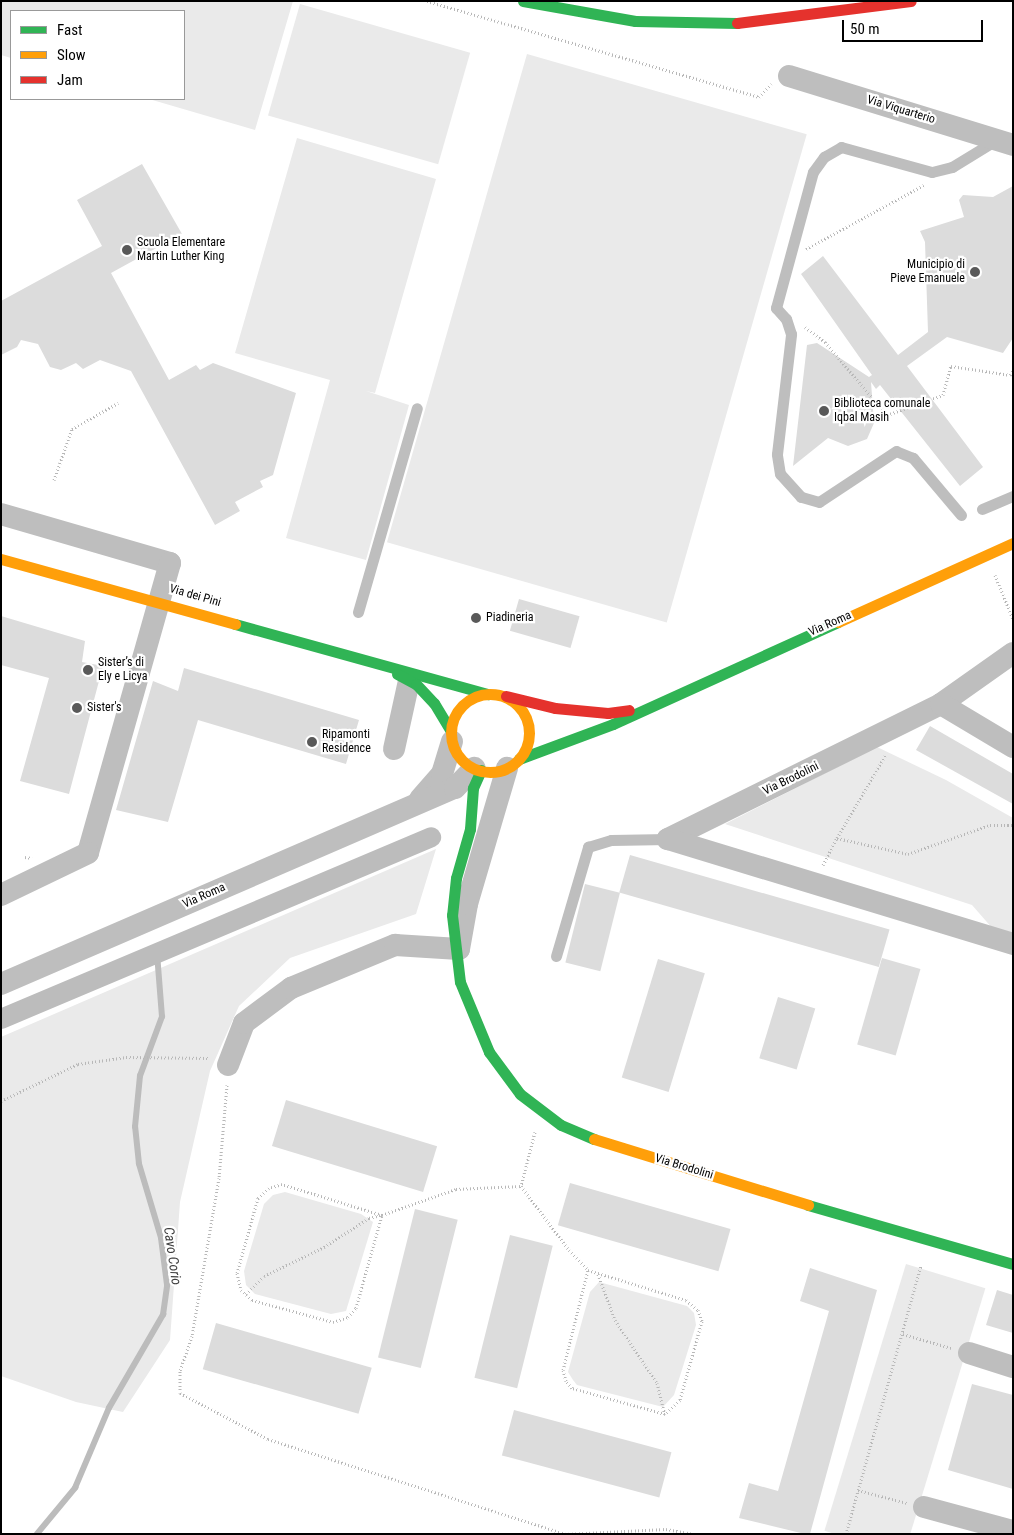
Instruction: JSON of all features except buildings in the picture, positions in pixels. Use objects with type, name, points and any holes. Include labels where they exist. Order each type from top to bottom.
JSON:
[{"type":"street","points":[[523,1],[625,20],[694,24],[759,22],[910,1]]},
{"type":"street","name":"Via Viquarterio","points":[[789,76],[1004,142]]},
{"type":"street","points":[[1,514],[170,563],[88,853],[1,895]]},
{"type":"street","name":"Via Roma","points":[[513,764],[558,747],[1013,542]]},
{"type":"street","name":"Via dei Pini","points":[[1,559],[160,600],[488,694]]},
{"type":"street","name":"Via Brodolini","points":[[668,840],[941,704],[1013,653]]},
{"type":"street","name":"Via dei Pini","points":[[381,664],[409,681],[434,703],[452,736]]},
{"type":"street","points":[[394,749],[409,681]]},
{"type":"street","points":[[488,694],[502,696],[516,703],[525,716],[529,731],[527,746],[513,764],[477,769],[460,757],[452,736],[459,710],[472,699],[488,694]]},
{"type":"street","name":"Via Roma","points":[[502,696],[553,708],[600,712],[648,706]]},
{"type":"street","points":[[941,704],[1013,747]]},
{"type":"street","name":"Via Roma","points":[[406,808],[430,791],[442,774],[452,736]]},
{"type":"street","name":"Via Brodolini","points":[[459,949],[467,904],[513,764]]},
{"type":"street","name":"Via Roma","points":[[1,984],[455,788],[477,769]]},
{"type":"street","name":"Via Brodolini","points":[[477,769],[473,788],[470,829],[456,878],[452,915],[459,949],[460,982],[488,1052],[520,1094],[561,1125],[584,1136],[904,1235],[1013,1264]]},
{"type":"street","points":[[668,840],[1013,944]]},
{"type":"street","points":[[228,1065],[244,1023],[291,988],[395,945],[459,949]]},
{"type":"street","points":[[969,1353],[1013,1367]]},
{"type":"street","points":[[924,1507],[1013,1531]]},
{"type":"lane","points":[[961,515],[913,458],[896,452],[819,502],[801,497],[780,474],[777,454],[791,334],[786,319],[776,308],[814,172],[824,156],[841,147],[932,172],[947,168],[1004,142]]},
{"type":"lane","points":[[358,612],[417,408]]},
{"type":"lane","points":[[982,509],[1013,496]]},
{"type":"lane","points":[[556,956],[588,847],[611,840],[668,840]]},
{"type":"path","points":[[427,1],[759,97],[780,76],[789,76]]},
{"type":"path","points":[[802,251],[926,184],[947,168]]},
{"type":"path","points":[[798,322],[825,342],[888,415],[943,395],[951,366],[1010,375],[1013,371]]},
{"type":"path","points":[[54,480],[72,429],[118,403]]},
{"type":"path","points":[[997,581],[1013,619]]},
{"type":"path","points":[[815,883],[837,838],[887,752],[876,737]]},
{"type":"path","points":[[837,838],[908,854],[990,825],[1013,825]]},
{"type":"path","points":[[1,1101],[78,1064],[140,1056],[156,1056],[220,1059],[228,1065],[219,1178],[192,1336],[180,1371],[180,1393],[268,1439],[565,1534],[666,1529],[694,1534]]},
{"type":"path","points":[[521,1186],[536,1126],[554,1138],[561,1125]]},
{"type":"path","points":[[282,1184],[382,1215],[356,1308],[348,1317],[333,1322],[252,1300],[246,1294],[237,1273],[258,1198],[269,1188],[282,1184]]},
{"type":"path","points":[[246,1294],[264,1276],[324,1247],[369,1218],[456,1189],[521,1186]]},
{"type":"path","points":[[521,1186],[588,1270],[686,1300],[698,1310],[702,1321],[680,1400],[665,1414]]},
{"type":"path","points":[[846,1534],[921,1265]]},
{"type":"path","points":[[588,1270],[563,1370],[566,1381],[572,1388],[665,1414]]},
{"type":"path","points":[[598,1274],[615,1320],[656,1383],[665,1414]]},
{"type":"path","points":[[903,1334],[969,1353]]},
{"type":"path","points":[[858,1490],[924,1507]]},
{"type":"shaded area","points":[[1,1],[293,1],[255,130],[152,100],[185,100],[185,10],[10,10],[10,58],[1,55]]},
{"type":"shaded area","points":[[300,4],[470,53],[438,164],[268,116]]},
{"type":"shaded area","points":[[527,54],[807,134],[667,623],[387,542]]},
{"type":"shaded area","points":[[297,138],[436,179],[375,393],[366,391],[409,405],[366,560],[286,538],[330,380],[235,353]]},
{"type":"shaded area","points":[[877,747],[946,780],[1013,818],[1013,935],[993,929],[972,905],[725,824]]},
{"type":"shaded area","points":[[436,849],[416,914],[290,958],[239,1006],[210,1071],[180,1202],[170,1340],[123,1412],[76,1402],[1,1376],[1,1037]]},
{"type":"shaded area","points":[[285,1192],[361,1214],[373,1222],[346,1311],[331,1314],[255,1294],[246,1285],[244,1271],[264,1204],[273,1195]]},
{"type":"shaded area","points":[[906,1264],[985,1288],[910,1534],[835,1534],[824,1531]]},
{"type":"shaded area","points":[[599,1282],[687,1306],[694,1313],[696,1325],[674,1395],[663,1407],[577,1385],[568,1372],[590,1292]]},
{"type":"waterway","points":[[1,1019],[431,837]]},
{"type":"waterway","name":"Cavo Corio","points":[[37,1534],[75,1488],[109,1408],[163,1315],[167,1285],[161,1238],[139,1164],[135,1127],[140,1076],[162,1017],[157,953]]},
{"type":"traffic: fast","points":[[523,1],[635,21],[737,23]]},
{"type":"traffic: fast","points":[[519,759],[613,724],[838,622]]},
{"type":"traffic: fast","points":[[235,624],[488,694]]},
{"type":"traffic: fast","points":[[397,674],[416,684],[434,703],[451,731]]},
{"type":"traffic: fast","points":[[481,770],[473,788],[470,829],[456,878],[452,915],[460,982],[489,1052],[520,1094],[561,1125],[594,1139]]},
{"type":"traffic: fast","points":[[808,1205],[1013,1264]]},
{"type":"traffic: slow","points":[[838,622],[1013,543]]},
{"type":"traffic: slow","points":[[1,559],[235,624]]},
{"type":"traffic: slow","points":[[490,694],[505,697],[517,706],[526,718],[529,733],[526,748],[517,760],[505,769],[490,772],[475,769],[463,760],[454,748],[451,733],[454,718],[463,706],[475,697],[490,694]]},
{"type":"traffic: slow","points":[[594,1139],[808,1205]]},
{"type":"traffic: jam","points":[[737,23],[911,1]]},
{"type":"traffic: jam","points":[[506,696],[555,708],[608,713],[629,710]]},
{"type":"place","name":"Scuola Elementare Martin Luther King","points":[[127,250]]},
{"type":"place","name":"Municipio di Pieve Emanuele","points":[[975,272]]},
{"type":"place","name":"Biblioteca comunale Iqbal Masih","points":[[824,411]]},
{"type":"place","name":"Piadineria","points":[[476,618]]},
{"type":"place","name":"Sister’s di Ely e Licya","points":[[88,670]]},
{"type":"place","name":"Sister's","points":[[77,708]]},
{"type":"place","name":"Ripamonti Residence","points":[[312,742]]}]
